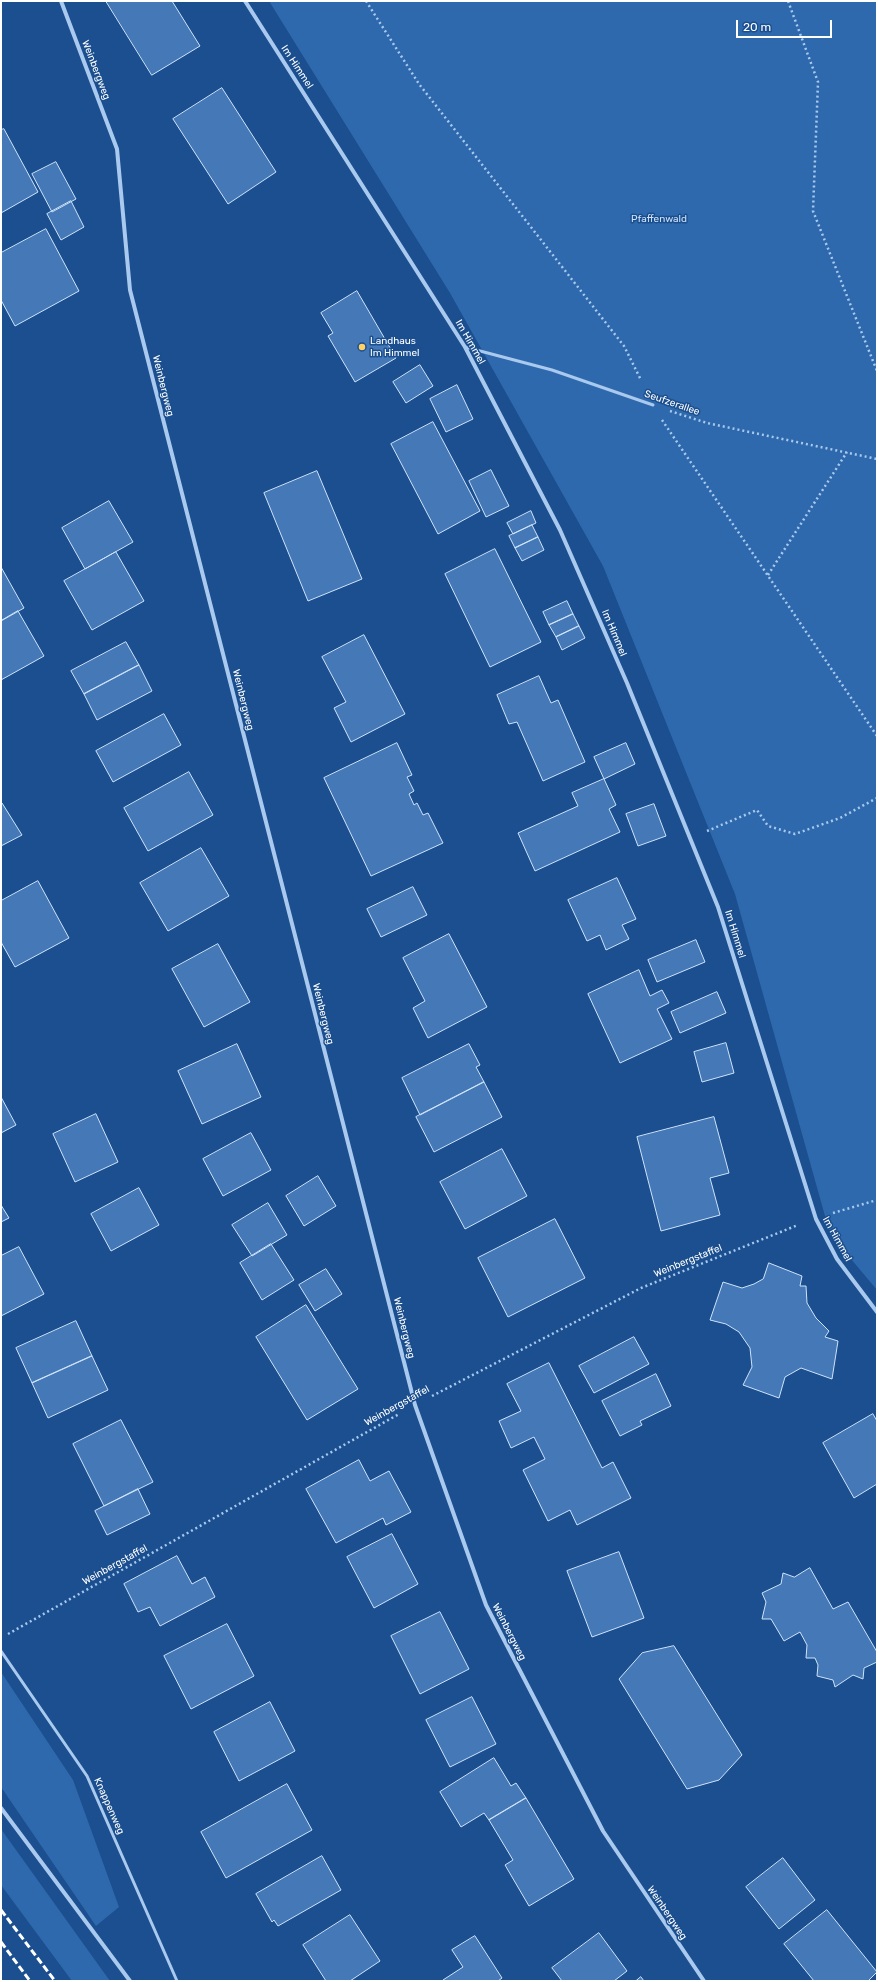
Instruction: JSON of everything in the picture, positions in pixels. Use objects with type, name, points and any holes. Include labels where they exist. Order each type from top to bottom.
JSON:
[{"type":"street","name":"Weinbergweg","points":[[61,1],[117,149],[130,290],[415,1405],[486,1605],[603,1831],[704,1981]]},
{"type":"street","name":"Im Himmel","points":[[245,1],[465,347],[560,530],[691,838],[718,907],[816,1218],[837,1258],[877,1312]]},
{"type":"street","points":[[1,1808],[130,1981]]},
{"type":"lane","name":"Seufzerallee","points":[[465,347],[552,370],[653,405]]},
{"type":"lane","name":"Knappenweg","points":[[1,1651],[87,1776],[177,1981]]},
{"type":"path","points":[[366,1],[419,84],[624,346],[653,405],[672,436],[877,736]]},
{"type":"path","points":[[788,1],[818,82],[813,211],[877,372]]},
{"type":"path","name":"Seufzerallee","points":[[653,405],[707,423],[877,459]]},
{"type":"path","points":[[768,576],[847,452]]},
{"type":"path","points":[[691,838],[757,810],[768,826],[795,834],[840,818],[877,798]]},
{"type":"path","name":"Weinbergstaffel","points":[[1,1638],[415,1405],[640,1288],[816,1218],[877,1200]]},
{"type":"green space","name":"Pfaffenwald","points":[[269,1],[877,1],[877,1290],[830,1234],[735,894],[603,566],[450,293]]},
{"type":"green space","points":[[1,1672],[73,1780],[119,1907],[96,1926],[1,1787]]},
{"type":"green space","points":[[1,1829],[110,1981],[72,1981],[1,1885]]},
{"type":"building","points":[[106,1],[172,1],[200,46],[152,75]]},
{"type":"building","points":[[222,88],[276,172],[228,204],[173,119]]},
{"type":"building","points":[[4,129],[38,192],[1,213],[1,130]]},
{"type":"building","points":[[56,162],[76,199],[52,212],[32,174]]},
{"type":"building","points":[[71,201],[84,227],[61,240],[47,214]]},
{"type":"building","points":[[46,229],[79,291],[15,326],[1,300],[1,253]]},
{"type":"building","name":"Landhaus Im Himmel","points":[[357,291],[396,358],[355,382],[328,336],[333,333],[321,313]]},
{"type":"building","points":[[420,365],[433,386],[406,403],[393,382]]},
{"type":"building","points":[[457,385],[473,419],[446,432],[430,399]]},
{"type":"building","points":[[433,422],[480,511],[438,534],[391,444]]},
{"type":"building","points":[[491,470],[509,506],[486,517],[469,481]]},
{"type":"building","points":[[317,471],[362,579],[308,601],[264,493]]},
{"type":"building","points":[[109,501],[133,542],[85,569],[62,528]]},
{"type":"building","points":[[531,511],[536,523],[513,534],[507,523]]},
{"type":"building","points":[[532,525],[538,537],[515,548],[509,536]]},
{"type":"building","points":[[538,537],[544,550],[522,561],[515,548]]},
{"type":"building","points":[[495,549],[541,642],[490,667],[445,574]]},
{"type":"building","points":[[116,552],[144,601],[92,630],[64,581]]},
{"type":"building","points":[[1,567],[24,608],[1,621]]},
{"type":"building","points":[[567,601],[573,614],[549,625],[543,612]]},
{"type":"building","points":[[18,611],[44,656],[1,680],[1,621]]},
{"type":"building","points":[[573,614],[579,626],[556,637],[549,625]]},
{"type":"building","points":[[579,626],[585,638],[562,650],[556,637]]},
{"type":"building","points":[[364,635],[405,714],[351,742],[334,708],[346,702],[322,657]]},
{"type":"building","points":[[126,642],[139,665],[84,694],[71,671]]},
{"type":"building","points":[[139,665],[152,691],[97,720],[84,694]]},
{"type":"building","points":[[539,676],[551,703],[558,700],[585,762],[543,781],[517,722],[509,724],[497,695]]},
{"type":"building","points":[[164,714],[181,745],[113,782],[96,751]]},
{"type":"building","points":[[397,743],[412,775],[407,777],[414,791],[409,794],[414,805],[417,803],[423,815],[428,813],[443,843],[371,876],[324,778]]},
{"type":"building","points":[[626,743],[635,764],[604,779],[594,757]]},
{"type":"building","points":[[189,772],[213,815],[148,851],[124,808]]},
{"type":"building","points":[[604,779],[616,805],[609,809],[620,832],[535,871],[518,833],[578,806],[572,793]]},
{"type":"building","points":[[1,803],[22,835],[1,846]]},
{"type":"building","points":[[654,804],[666,836],[638,846],[626,814]]},
{"type":"building","points":[[201,848],[229,896],[168,931],[140,883]]},
{"type":"building","points":[[617,878],[636,919],[622,925],[629,939],[606,950],[600,935],[587,941],[568,900]]},
{"type":"building","points":[[38,881],[69,938],[15,967],[1,942],[1,901]]},
{"type":"building","points":[[413,887],[427,915],[381,937],[367,909]]},
{"type":"building","points":[[449,934],[487,1007],[428,1038],[413,1008],[425,1001],[403,958]]},
{"type":"building","points":[[696,940],[705,962],[657,982],[648,960]]},
{"type":"building","points":[[218,944],[250,1002],[204,1027],[172,969]]},
{"type":"building","points":[[639,970],[650,996],[662,990],[669,1003],[657,1009],[672,1039],[620,1063],[588,994]]},
{"type":"building","points":[[717,992],[726,1013],[680,1033],[671,1012]]},
{"type":"building","points":[[726,1043],[734,1073],[702,1082],[694,1052]]},
{"type":"building","points":[[237,1044],[261,1097],[202,1124],[178,1071]]},
{"type":"building","points":[[469,1044],[480,1065],[476,1067],[484,1082],[420,1115],[402,1078]]},
{"type":"building","points":[[484,1082],[502,1117],[434,1152],[416,1117]]},
{"type":"building","points":[[1,1097],[16,1125],[1,1133]]},
{"type":"building","points":[[96,1114],[118,1162],[75,1182],[53,1134]]},
{"type":"building","points":[[714,1117],[729,1173],[710,1178],[720,1215],[661,1231],[637,1137]]},
{"type":"building","points":[[251,1133],[271,1170],[223,1196],[203,1159]]},
{"type":"building","points":[[502,1149],[527,1196],[465,1229],[440,1182]]},
{"type":"building","points":[[318,1176],[336,1206],[304,1226],[286,1196]]},
{"type":"building","points":[[139,1188],[159,1225],[111,1251],[91,1214]]},
{"type":"building","points":[[268,1203],[287,1235],[252,1256],[232,1225]]},
{"type":"building","points":[[1,1205],[9,1218],[1,1222]]},
{"type":"building","points":[[555,1219],[585,1278],[508,1317],[478,1258]]},
{"type":"building","points":[[271,1244],[294,1280],[262,1300],[240,1263]]},
{"type":"building","points":[[19,1247],[44,1294],[1,1316],[1,1256]]},
{"type":"building","points":[[769,1263],[802,1276],[800,1286],[806,1286],[807,1303],[816,1318],[829,1331],[825,1337],[838,1341],[832,1379],[801,1368],[785,1377],[779,1398],[743,1385],[752,1367],[750,1348],[739,1332],[726,1324],[710,1320],[723,1282],[742,1288],[754,1284],[763,1279]]},
{"type":"building","points":[[326,1269],[342,1294],[315,1311],[299,1285]]},
{"type":"building","points":[[306,1305],[358,1389],[307,1420],[256,1337]]},
{"type":"building","points":[[76,1321],[92,1356],[32,1383],[16,1348]]},
{"type":"building","points":[[634,1337],[649,1364],[594,1393],[579,1366]]},
{"type":"building","points":[[92,1356],[108,1390],[48,1418],[32,1383]]},
{"type":"building","points":[[549,1363],[602,1468],[613,1462],[631,1498],[577,1525],[570,1510],[548,1521],[523,1470],[545,1459],[534,1437],[511,1448],[499,1421],[521,1411],[507,1384]]},
{"type":"building","points":[[656,1374],[671,1406],[640,1421],[642,1425],[620,1436],[602,1401]]},
{"type":"building","points":[[873,1414],[877,1421],[877,1484],[854,1498],[823,1443]]},
{"type":"building","points":[[121,1420],[153,1482],[104,1506],[73,1444]]},
{"type":"building","points":[[359,1460],[370,1481],[389,1471],[411,1512],[386,1525],[383,1518],[336,1543],[306,1489]]},
{"type":"building","points":[[138,1489],[150,1514],[107,1535],[95,1511]]},
{"type":"building","points":[[392,1534],[418,1584],[374,1608],[347,1557]]},
{"type":"building","points":[[619,1552],[644,1618],[592,1637],[567,1571]]},
{"type":"building","points":[[177,1556],[192,1584],[205,1577],[215,1597],[160,1626],[150,1607],[138,1612],[124,1584]]},
{"type":"building","points":[[810,1568],[833,1609],[848,1602],[877,1652],[877,1662],[864,1668],[863,1679],[853,1675],[835,1687],[833,1680],[817,1676],[818,1665],[815,1658],[806,1658],[807,1645],[800,1632],[784,1641],[771,1619],[762,1619],[766,1602],[762,1593],[781,1584],[783,1573],[794,1577]]},
{"type":"building","points":[[440,1612],[469,1669],[420,1694],[391,1636]]},
{"type":"building","points":[[227,1624],[254,1676],[191,1709],[164,1656]]},
{"type":"building","points":[[674,1646],[742,1755],[719,1780],[687,1789],[619,1679],[642,1653]]},
{"type":"building","points":[[472,1697],[496,1744],[450,1767],[426,1720]]},
{"type":"building","points":[[270,1702],[295,1751],[239,1781],[214,1732]]},
{"type":"building","points":[[494,1758],[511,1786],[516,1783],[526,1798],[489,1820],[484,1813],[461,1827],[440,1792]]},
{"type":"building","points":[[287,1784],[312,1830],[226,1878],[201,1832]]},
{"type":"building","points":[[526,1798],[574,1879],[529,1906],[505,1865],[513,1860],[489,1820]]},
{"type":"building","points":[[322,1856],[341,1890],[278,1926],[274,1920],[272,1922],[256,1894]]},
{"type":"building","points":[[783,1858],[815,1900],[779,1929],[746,1887]]},
{"type":"building","points":[[827,1910],[877,1972],[868,1981],[814,1981],[784,1944]]},
{"type":"building","points":[[350,1915],[380,1961],[350,1981],[326,1981],[303,1945]]},
{"type":"building","points":[[599,1933],[627,1971],[614,1981],[562,1981],[552,1968]]},
{"type":"building","points":[[475,1936],[502,1978],[498,1981],[444,1981],[443,1980],[463,1967],[452,1950]]},
{"type":"building","points":[[641,1977],[644,1981],[636,1981]]},
{"type":"railway","points":[[1,1910],[55,1981]]},
{"type":"railway","points":[[1,1942],[30,1981]]},
{"type":"place","name":"Landhaus Im Himmel","points":[[362,347]]}]
